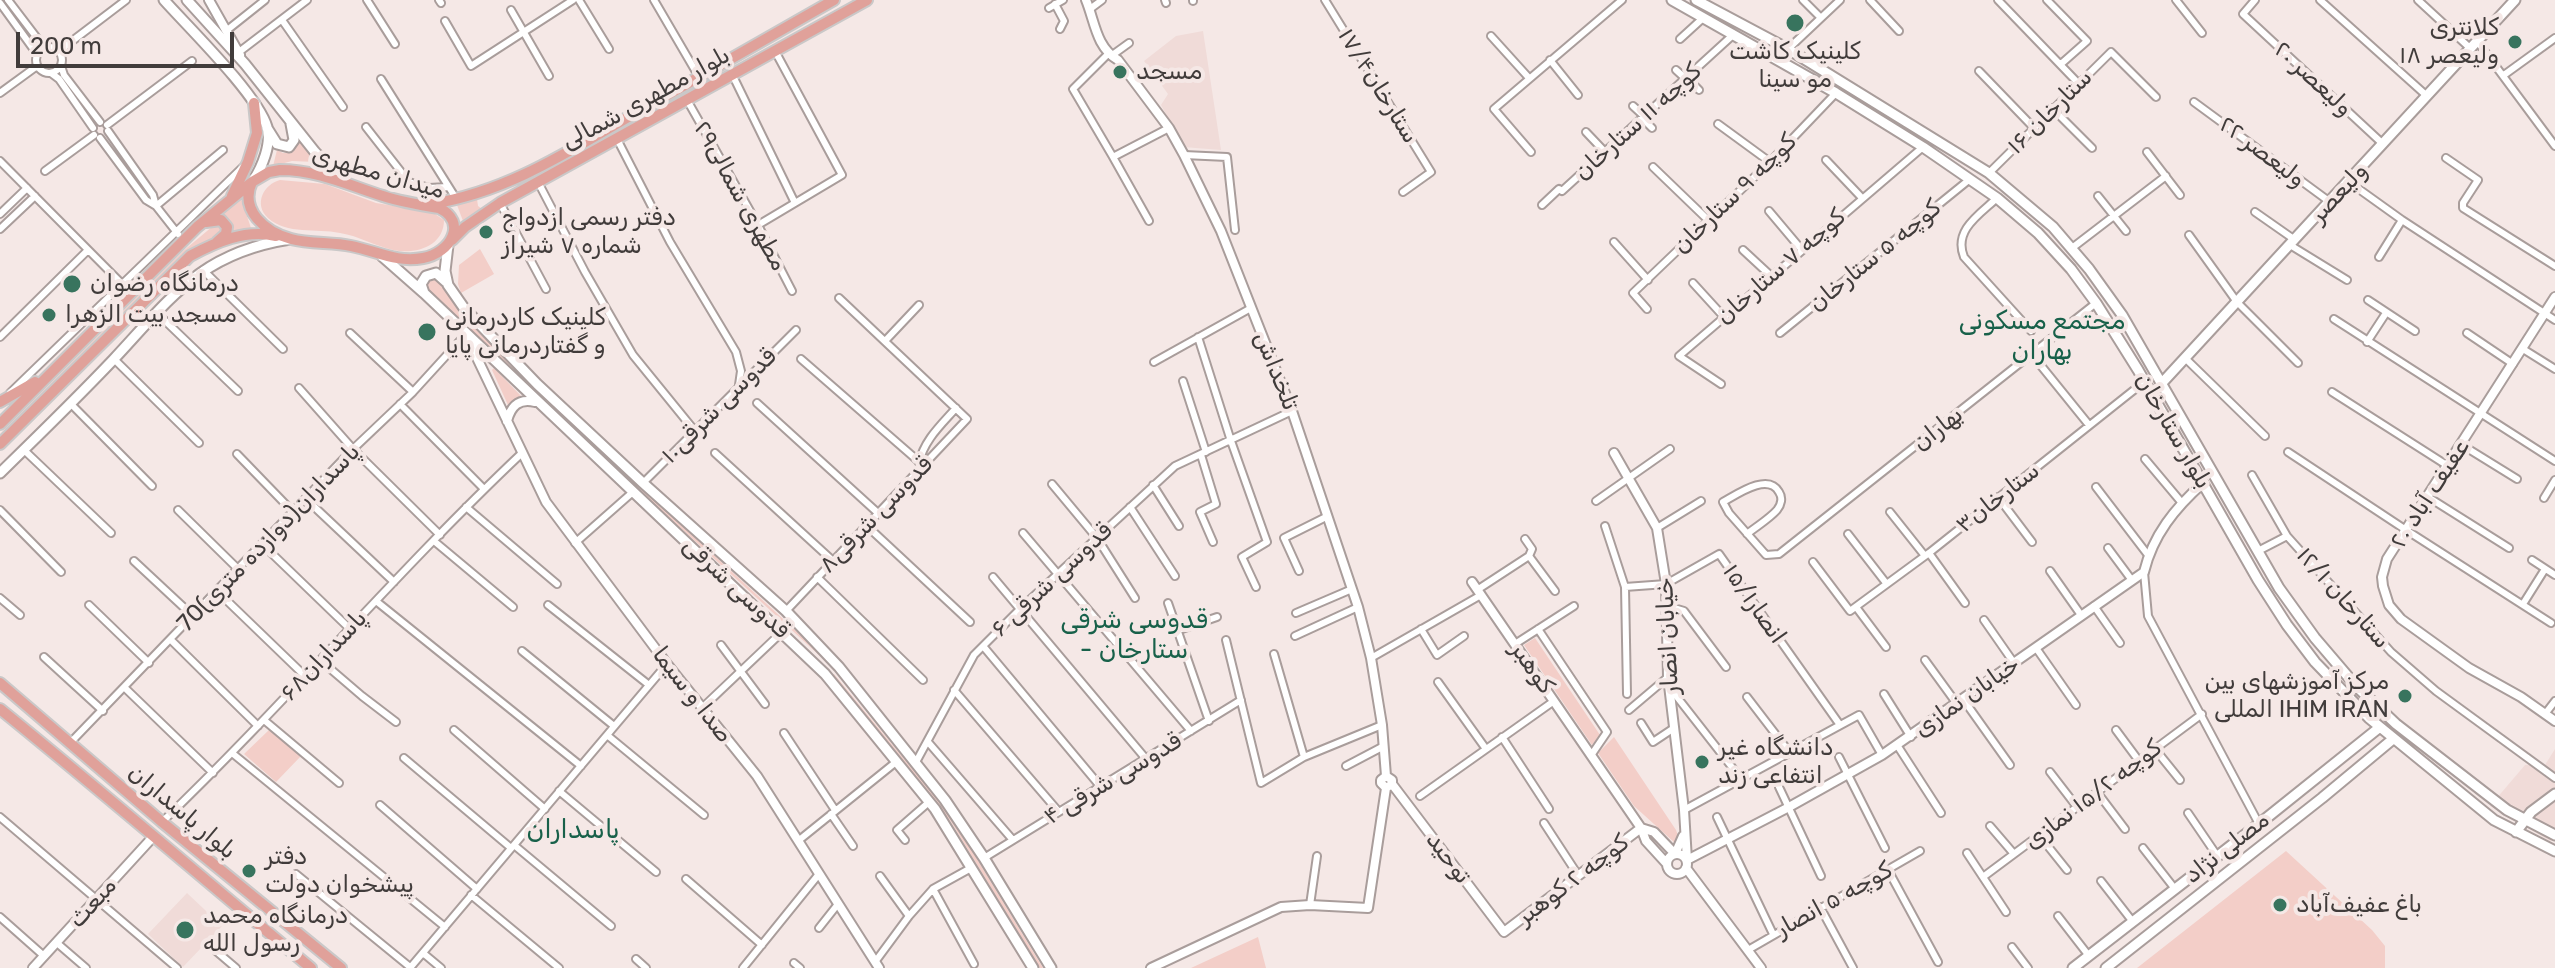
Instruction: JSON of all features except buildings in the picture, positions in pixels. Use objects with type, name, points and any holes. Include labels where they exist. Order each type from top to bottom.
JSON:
[{"type":"main road","points":[[164,0],[254,103],[277,144],[289,147],[294,140],[290,120]]},
{"type":"main road","points":[[187,0],[245,64],[327,166],[345,182]]},
{"type":"main road","name":"بلوار مطهرى شمالى","points":[[424,206],[482,193],[543,166],[834,0]]},
{"type":"main road","name":"بلوار مطهرى شمالى","points":[[450,244],[465,227],[496,206],[867,0]]},
{"type":"main road","name":"بلوار ستارخان","points":[[1672,0],[1836,93],[1923,147],[1997,198],[2038,233],[2071,269],[2096,303],[2258,580],[2315,662],[2357,707],[2393,739],[2494,820],[2555,851]]},
{"type":"main road","name":"ولیعصر","points":[[2161,384],[2515,0]]},
{"type":"main road","name":"بلوار ستارخان","points":[[1698,1],[1788,49],[1989,173],[2053,227],[2122,315],[2270,573],[2315,638],[2356,686],[2396,724],[2490,798],[2555,835]]},
{"type":"main road","points":[[231,199],[257,133],[254,103]]},
{"type":"main road","points":[[267,128],[264,158],[248,197],[253,215],[263,225],[291,239]]},
{"type":"main road","name":"میدان مطهری","points":[[252,182],[269,172],[294,170],[326,175],[384,197],[439,208],[447,212],[452,227],[450,244]]},
{"type":"main road","points":[[197,227],[252,182]]},
{"type":"main road","points":[[482,193],[482,204],[487,208],[496,206]]},
{"type":"main road","points":[[0,424],[126,288],[180,236],[211,220],[224,222],[226,234],[179,266],[0,444]]},
{"type":"main road","points":[[215,243],[254,233],[353,246],[398,260],[432,256],[450,244]]},
{"type":"main road","points":[[0,473],[71,404],[184,284],[216,261],[249,247],[291,239]]},
{"type":"main road","points":[[448,285],[445,271],[450,244]]},
{"type":"main road","name":"قدوسی شرقی","points":[[382,256],[819,668],[929,802],[1033,968]]},
{"type":"main road","points":[[424,293],[421,284],[432,272],[441,276],[448,285]]},
{"type":"main road","name":"قدوسی شرقی","points":[[448,285],[464,308],[537,384],[786,611],[831,658],[945,800],[1051,968]]},
{"type":"main road","points":[[0,402],[47,375]]},
{"type":"main road","points":[[2258,580],[2270,573]]},
{"type":"main road","points":[[819,668],[831,658]]},
{"type":"main road","name":"بلوار پاسداران","points":[[0,683],[162,822],[341,968]]},
{"type":"main road","name":"بلوار پاسداران","points":[[1,713],[67,762],[152,838],[311,968]]},
{"type":"main road","name":"مصلی نژاد","points":[[2073,968],[2380,727]]},
{"type":"main road","name":"مصلی نژاد","points":[[2106,968],[2393,739]]},
{"type":"main road","points":[[2308,784],[2322,798]]},
{"type":"main road","points":[[2516,832],[2524,819],[2555,794]]},
{"type":"street","points":[[8,0],[37,38],[47,47],[59,51],[64,75],[105,126],[132,174]]},
{"type":"street","points":[[59,51],[126,0]]},
{"type":"street","points":[[209,0],[245,64]]},
{"type":"street","points":[[226,31],[265,0]]},
{"type":"street","points":[[239,52],[307,0]]},
{"type":"street","points":[[367,0],[395,44]]},
{"type":"street","points":[[445,21],[471,66],[573,0]]},
{"type":"street","points":[[579,0],[609,49]]},
{"type":"street","points":[[654,0],[699,77]]},
{"type":"street","points":[[1060,29],[1064,21],[1052,6],[1063,0]]},
{"type":"street","points":[[1088,4],[1102,0]]},
{"type":"street","name":"ستارخان۱۷/۴","points":[[1325,0],[1431,172],[1403,192]]},
{"type":"street","points":[[1531,152],[1494,109],[1622,0]]},
{"type":"street","points":[[1803,0],[1821,18]]},
{"type":"street","points":[[1788,49],[1840,0]]},
{"type":"street","points":[[1870,0],[1899,31]]},
{"type":"street","points":[[1998,0],[2078,83]]},
{"type":"street","points":[[2047,0],[2087,41],[2061,64]]},
{"type":"street","points":[[2176,0],[2202,33]]},
{"type":"street","name":"۲۰ ولیعصر","points":[[2255,0],[2243,14],[2383,144]]},
{"type":"street","points":[[2320,0],[2427,96]]},
{"type":"street","points":[[2418,0],[2474,45],[2504,75],[2555,146]]},
{"type":"street","points":[[0,3],[37,54],[37,66],[59,79],[95,133],[153,195],[156,206],[180,236],[248,162]]},
{"type":"street","name":"تلخداش","points":[[1088,4],[1098,38],[1169,128],[1221,231],[1292,411],[1358,607],[1371,658],[1388,782],[1368,908],[1310,905]]},
{"type":"street","points":[[511,10],[549,76]]},
{"type":"street","points":[[1680,39],[1703,18]]},
{"type":"street","points":[[282,20],[343,107]]},
{"type":"street","name":"کوچه ۱۱ ستارخان","points":[[1542,205],[1644,118],[1734,34]]},
{"type":"street","points":[[1491,36],[1529,78]]},
{"type":"street","points":[[2504,75],[2555,38]]},
{"type":"street","points":[[1129,43],[1110,55],[1073,89],[1149,221]]},
{"type":"street","points":[[37,54],[47,47]]},
{"type":"street","points":[[758,225],[842,175],[775,51]]},
{"type":"street","name":"۱۶ ستارخان","points":[[1989,173],[2111,52],[2156,97]]},
{"type":"street","points":[[1550,60],[1578,95]]},
{"type":"street","points":[[45,171],[192,61]]},
{"type":"street","points":[[0,93],[37,66]]},
{"type":"street","points":[[51,73],[61,66]]},
{"type":"street","points":[[1676,70],[1699,90]]},
{"type":"street","points":[[1979,71],[2034,128]]},
{"type":"street","points":[[732,74],[794,201]]},
{"type":"street","points":[[381,79],[457,200]]},
{"type":"street","name":"کوچه ۹ ستارخان","points":[[1647,309],[1633,293],[1770,162],[1836,93]]},
{"type":"street","name":"مطهرى شمالى۲۹","points":[[687,100],[792,291]]},
{"type":"street","name":"۲۲ ولیعصر","points":[[2194,102],[2330,202]]},
{"type":"street","points":[[1633,106],[1652,128]]},
{"type":"street","points":[[2052,108],[2092,148]]},
{"type":"street","points":[[1718,124],[1770,162]]},
{"type":"street","points":[[95,133],[106,135],[105,126]]},
{"type":"street","points":[[366,127],[406,180],[429,188],[448,187]]},
{"type":"street","points":[[1113,157],[1169,128]]},
{"type":"street","points":[[1586,132],[1605,152]]},
{"type":"street","points":[[617,139],[670,242],[736,352],[741,371],[739,385]]},
{"type":"street","name":"کوچه ۷ ستارخان","points":[[1721,384],[1679,356],[1923,147]]},
{"type":"street","points":[[156,206],[223,150]]},
{"type":"street","points":[[2147,152],[2180,195]]},
{"type":"street","points":[[1184,155],[1227,157],[1235,230]]},
{"type":"street","points":[[2446,158],[2478,180],[2463,208],[2555,266]]},
{"type":"street","points":[[1826,160],[1862,198]]},
{"type":"street","points":[[0,161],[126,288],[0,402]]},
{"type":"street","points":[[1653,167],[1708,220]]},
{"type":"street","points":[[2072,248],[2166,176]]},
{"type":"street","name":"کوچه ۵ ستارخان","points":[[1780,333],[1970,179]]},
{"type":"street","points":[[538,182],[633,355],[694,430]]},
{"type":"street","points":[[2349,182],[2555,320]]},
{"type":"street","points":[[0,214],[27,188]]},
{"type":"street","points":[[0,229],[35,196]]},
{"type":"street","points":[[2098,196],[2126,231]]},
{"type":"street","points":[[1997,198],[1963,232],[1961,249],[1964,257],[2031,331]]},
{"type":"street","points":[[496,206],[546,289]]},
{"type":"street","points":[[1769,211],[1801,249]]},
{"type":"street","points":[[2255,212],[2347,280]]},
{"type":"street","points":[[2379,257],[2402,220]]},
{"type":"street","points":[[2189,235],[2237,302],[2298,363]]},
{"type":"street","points":[[1614,242],[1648,280]]},
{"type":"street","points":[[1,334],[88,250]]},
{"type":"street","points":[[1743,250],[1771,276]]},
{"type":"street","points":[[203,270],[283,349]]},
{"type":"street","points":[[1693,283],[1724,317]]},
{"type":"street","name":"عفیف آباد ۲۰","points":[[2555,297],[2387,559],[2382,577],[2389,605],[2410,627],[2555,721]]},
{"type":"street","points":[[839,298],[956,408],[922,450],[922,464]]},
{"type":"street","points":[[2368,300],[2415,331]]},
{"type":"street","name":"بهاران","points":[[1747,534],[1766,555],[1779,554],[2096,303]]},
{"type":"street","points":[[885,341],[919,305]]},
{"type":"street","points":[[1154,362],[1251,308]]},
{"type":"street","points":[[156,312],[238,391]]},
{"type":"street","points":[[2367,342],[2386,313]]},
{"type":"street","points":[[2334,319],[2555,461]]},
{"type":"street","name":"قدوسی شرقی۱۰","points":[[643,483],[796,330]]},
{"type":"street","points":[[350,333],[413,392]]},
{"type":"street","points":[[2467,333],[2513,364]]},
{"type":"street","name":"70پاسداران(دوازده متری)","points":[[71,742],[466,334]]},
{"type":"street","name":"صدا و سیما","points":[[466,334],[546,502],[667,664],[757,776],[877,965]]},
{"type":"street","points":[[1198,337],[1267,542],[1242,557],[1256,587]]},
{"type":"street","points":[[2523,349],[2555,369]]},
{"type":"street","points":[[2185,358],[2265,436]]},
{"type":"street","points":[[114,359],[199,443]]},
{"type":"street","points":[[801,359],[922,464]]},
{"type":"street","points":[[2038,362],[2089,425]]},
{"type":"street","points":[[1183,381],[1216,504],[1200,512],[1213,542]]},
{"type":"street","name":"ستارخان۳","points":[[1853,609],[2144,382]]},
{"type":"street","points":[[299,388],[437,538],[513,607]]},
{"type":"street","points":[[2332,392],[2448,466]]},
{"type":"street","points":[[507,422],[513,406],[520,401],[535,402]]},
{"type":"street","points":[[757,403],[879,514]]},
{"type":"street","points":[[71,404],[152,486]]},
{"type":"street","points":[[400,404],[484,489]]},
{"type":"street","name":"قدوسی شرقی۸","points":[[786,611],[967,419],[956,408]]},
{"type":"street","name":"قدوسی شرقی ۶","points":[[916,762],[974,655],[1057,574],[1175,466],[1292,411]]},
{"type":"street","points":[[2462,445],[2517,479]]},
{"type":"street","points":[[1596,501],[1670,449]]},
{"type":"street","points":[[24,450],[111,533]]},
{"type":"street","points":[[2288,452],[2551,623]]},
{"type":"street","name":"پاسداران۶۸","points":[[162,822],[522,453]]},
{"type":"street","points":[[715,453],[833,561]]},
{"type":"street","name":"خیابان انصار","points":[[1614,453],[1657,528],[1666,584],[1668,677],[1684,810],[1686,864]]},
{"type":"street","points":[[237,454],[294,513]]},
{"type":"street","points":[[2145,459],[2182,503]]},
{"type":"street","name":"۱۲/۱ ستارخان","points":[[2252,475],[2287,536],[2391,652],[2436,691],[2555,778]]},
{"type":"street","points":[[2544,498],[2555,480]]},
{"type":"street","points":[[2203,483],[2164,525],[2148,555],[2144,572],[2148,616],[2259,824]]},
{"type":"street","points":[[1052,484],[1097,538],[1135,598]]},
{"type":"street","points":[[1153,485],[1179,526]]},
{"type":"street","points":[[1756,485],[1775,486],[1781,494],[1780,505],[1747,534],[1723,502],[1756,485]]},
{"type":"street","points":[[2096,487],[2148,555]]},
{"type":"street","points":[[575,543],[634,491]]},
{"type":"street","points":[[1998,497],[2032,542]]},
{"type":"street","points":[[2428,497],[2509,548]]},
{"type":"street","points":[[306,499],[394,582]]},
{"type":"street","points":[[1657,528],[1701,501]]},
{"type":"street","points":[[466,507],[557,584]]},
{"type":"street","points":[[1130,507],[1175,576]]},
{"type":"street","points":[[0,510],[61,572]]},
{"type":"street","points":[[178,510],[238,569]]},
{"type":"street","points":[[1890,512],[1965,603]]},
{"type":"street","points":[[1299,571],[1284,538],[1328,516]]},
{"type":"street","points":[[867,526],[970,622]]},
{"type":"street","points":[[1605,526],[1625,587],[1627,694]]},
{"type":"street","points":[[1023,533],[1191,731]]},
{"type":"street","points":[[1848,534],[1886,583]]},
{"type":"street","points":[[2258,551],[2287,536]]},
{"type":"street","points":[[1371,658],[1421,629],[1529,556],[1532,549],[1525,539]]},
{"type":"street","points":[[263,545],[350,629]]},
{"type":"street","points":[[2108,548],[2131,579]]},
{"type":"street","name":"انصار۱۵/۱","points":[[1666,584],[1719,554],[1840,725]]},
{"type":"street","points":[[1529,556],[1555,591]]},
{"type":"street","points":[[2532,560],[2555,575]]},
{"type":"street","points":[[134,561],[193,616]]},
{"type":"street","points":[[1813,562],[1886,647]]},
{"type":"street","points":[[2523,604],[2545,569]]},
{"type":"street","points":[[2050,571],[2081,615]]},
{"type":"street","name":"خیابان نمازی","points":[[1686,864],[1911,737],[2144,572]]},
{"type":"street","points":[[817,577],[923,680]]},
{"type":"street","points":[[993,577],[1146,759]]},
{"type":"street","points":[[1625,587],[1666,584]]},
{"type":"street","points":[[1296,613],[1352,589]]},
{"type":"street","name":"کوهبر","points":[[1476,589],[1592,754],[1641,828],[1646,841],[1667,864]]},
{"type":"street","points":[[218,592],[305,676]]},
{"type":"street","points":[[0,598],[20,615]]},
{"type":"street","points":[[376,601],[581,766]]},
{"type":"street","points":[[1168,603],[1209,721]]},
{"type":"street","points":[[89,605],[149,663]]},
{"type":"street","points":[[548,605],[649,685]]},
{"type":"street","points":[[1515,644],[1574,606]]},
{"type":"street","points":[[1667,606],[1684,611],[1726,667]]},
{"type":"street","points":[[2094,606],[2120,643]]},
{"type":"street","points":[[1295,636],[1358,607]]},
{"type":"street","points":[[1179,630],[1217,617]]},
{"type":"street","points":[[1984,620],[2014,663]]},
{"type":"street","points":[[1421,629],[1437,655],[1464,636]]},
{"type":"street","name":"کوهبر","points":[[1538,629],[1607,732],[1592,754]]},
{"type":"street","points":[[702,708],[782,632]]},
{"type":"street","points":[[171,640],[214,683],[339,783]]},
{"type":"street","points":[[1226,640],[1261,783],[1304,757],[1382,725]]},
{"type":"street","points":[[721,645],[765,704]]},
{"type":"street","points":[[983,646],[1100,786]]},
{"type":"street","points":[[2036,648],[2076,705]]},
{"type":"street","points":[[522,651],[614,726]]},
{"type":"street","points":[[1274,654],[1304,757]]},
{"type":"street","points":[[44,657],[103,711]]},
{"type":"street","points":[[320,660],[396,722]]},
{"type":"street","points":[[1925,660],[2010,765]]},
{"type":"street","points":[[296,874],[410,968],[667,664]]},
{"type":"street","points":[[1629,710],[1668,677]]},
{"type":"street","points":[[1438,682],[1486,749]]},
{"type":"street","points":[[125,688],[213,773]]},
{"type":"street","points":[[1670,688],[1742,780]]},
{"type":"street","points":[[954,690],[1058,811]]},
{"type":"street","points":[[1884,694],[1911,737]]},
{"type":"street","points":[[1747,697],[1790,753]]},
{"type":"street","name":"قدوسی شرقی ۴","points":[[984,858],[1241,700]]},
{"type":"street","points":[[1420,796],[1554,701]]},
{"type":"street","points":[[2545,714],[2555,701]]},
{"type":"street","name":"کوچه ۱۵/۲ نمازی","points":[[1983,877],[2202,714]]},
{"type":"street","points":[[1684,810],[1859,715],[1882,755]]},
{"type":"street","points":[[1641,723],[1653,742],[1674,728]]},
{"type":"street","points":[[454,730],[545,809]]},
{"type":"street","points":[[2116,730],[2139,761]]},
{"type":"street","points":[[784,733],[853,846]]},
{"type":"street","points":[[607,735],[704,815]]},
{"type":"street","points":[[1502,737],[1549,809]]},
{"type":"street","points":[[928,742],[1012,839]]},
{"type":"street","points":[[1897,745],[1941,813]]},
{"type":"street","points":[[1346,766],[1384,746]]},
{"type":"street","points":[[2155,749],[2180,780]]},
{"type":"street","points":[[232,753],[445,927]]},
{"type":"street","points":[[1839,757],[1885,848]]},
{"type":"street","points":[[404,758],[611,926]]},
{"type":"street","points":[[798,841],[896,762]]},
{"type":"street","points":[[2050,772],[2077,807]]},
{"type":"street","name":"توحید","points":[[1388,782],[1504,932]]},
{"type":"street","points":[[1779,787],[1821,876]]},
{"type":"street","points":[[559,791],[656,872]]},
{"type":"street","points":[[2097,792],[2125,829]]},
{"type":"street","points":[[905,840],[897,830],[929,802]]},
{"type":"street","points":[[380,805],[477,889]]},
{"type":"street","points":[[2188,813],[2218,857]]},
{"type":"street","points":[[0,817],[177,968]]},
{"type":"street","points":[[1717,817],[1773,934]]},
{"type":"street","points":[[1544,823],[1578,875]]},
{"type":"street","points":[[1990,826],[2014,854]]},
{"type":"street","points":[[1641,828],[1654,832],[1675,854]]},
{"type":"street","name":"کوچه ۲ کوهبر","points":[[1504,932],[1641,828]]},
{"type":"street","name":"خیابان انصار","points":[[1675,854],[1685,831]]},
{"type":"street","points":[[2039,835],[2067,870]]},
{"type":"street","name":"مبعث","points":[[33,968],[152,838]]},
{"type":"street","points":[[2143,848],[2175,889]]},
{"type":"street","name":"کوچه ۵ انصار","points":[[1748,950],[1920,851]]},
{"type":"street","points":[[1967,853],[2006,912]]},
{"type":"street","points":[[1686,864],[1681,873],[1675,874],[1667,864],[1668,858],[1681,854],[1761,968]]},
{"type":"street","points":[[1151,968],[1281,907],[1310,905],[1317,856]]},
{"type":"street","points":[[877,965],[909,916],[933,889],[971,868]]},
{"type":"street","points":[[1888,870],[1938,962]]},
{"type":"street","points":[[743,968],[819,874]]},
{"type":"street","points":[[880,876],[909,916]]},
{"type":"street","points":[[686,879],[762,945]]},
{"type":"street","points":[[2101,881],[2133,922]]},
{"type":"street","points":[[933,889],[974,964]]},
{"type":"street","points":[[471,895],[559,968]]},
{"type":"street","points":[[819,928],[838,904]]},
{"type":"street","points":[[1820,907],[1853,968]]},
{"type":"street","points":[[2058,916],[2089,956]]},
{"type":"street","points":[[0,917],[44,956]]},
{"type":"street","points":[[57,943],[86,968]]},
{"type":"street","points":[[2012,947],[2028,968]]},
{"type":"street","points":[[216,951],[236,968]]},
{"type":"street","points":[[423,953],[441,968]]},
{"type":"street","points":[[636,959],[646,968]]},
{"type":"shaded area","points":[[1203,31],[1221,150],[1183,147],[1161,105],[1168,94],[1144,61],[1176,36]]},
{"type":"shaded area","points":[[300,142],[315,162],[292,161],[273,166],[277,150],[292,152]]},
{"type":"shaded area","points":[[280,180],[325,184],[376,203],[432,212],[444,220],[443,229],[427,247],[402,251],[347,234],[284,227],[268,218],[261,207],[265,190]]},
{"type":"shaded area","points":[[241,198],[251,228],[234,233],[229,221],[219,215]]},
{"type":"shaded area","points":[[477,199],[482,209],[463,221],[457,205]]},
{"type":"shaded area","points":[[218,225],[223,229],[221,234],[195,248],[0,438],[0,434],[182,252]]},
{"type":"shaded area","points":[[480,249],[494,274],[461,293],[459,265]]},
{"type":"shaded area","points":[[437,277],[473,327],[588,437],[546,403],[429,293],[425,281]]},
{"type":"shaded area","points":[[494,368],[521,396],[508,405],[492,370]]},
{"type":"shaded area","points":[[599,449],[821,654],[820,656],[597,451]]},
{"type":"shaded area","points":[[1535,638],[1600,735],[1592,745],[1524,645]]},
{"type":"shaded area","points":[[834,674],[951,816],[1043,968],[1040,968],[951,822],[831,677]]},
{"type":"shaded area","points":[[269,730],[301,756],[276,782],[244,754]]},
{"type":"shaded area","points":[[1614,737],[1676,830],[1680,841],[1675,843],[1634,806],[1598,753]]},
{"type":"shaded area","points":[[2555,749],[2555,838],[2550,841],[2490,806],[2525,765],[2545,765]]},
{"type":"shaded area","name":"باغ عفیف‌آباد","points":[[2286,851],[2372,930],[2385,946],[2385,968],[2137,968]]},
{"type":"shaded area","name":"درمانگاه محمد رسول الله","points":[[187,893],[222,926],[183,967],[148,934]]},
{"type":"shaded area","points":[[1258,937],[1266,968],[1191,968]]},
{"type":"place","name":"کلینیک کاشت مو سینا","points":[[1795,23]]},
{"type":"place","name":"کلانتری ۱۸ ولیعصر","points":[[2515,42]]},
{"type":"place","name":"مسجد","points":[[1120,72]]},
{"type":"place","name":"دفتر رسمی ازدواج شماره ۷ شیراز","points":[[486,232]]},
{"type":"place","name":"درمانگاه رضوان","points":[[72,284]]},
{"type":"place","name":"مسجد بیت الزهرا","points":[[49,315]]},
{"type":"place","name":"کلینیک کاردرمانی و گفتاردرمانی پایا","points":[[427,332]]},
{"type":"place","name":"مرکز آموزشهای بین المللی IHIM IRAN","points":[[2405,696]]},
{"type":"place","name":"دانشگاه غیر انتفاعی زند","points":[[1702,762]]},
{"type":"place","name":"دفتر پیشخوان دولت","points":[[249,871]]},
{"type":"place","name":"باغ عفیف‌آباد","points":[[2280,905]]},
{"type":"place","name":"درمانگاه محمد رسول الله","points":[[185,930]]},
{"type":"district","name":"مجتمع مسکونی بهاران","points":[[2042,336]]},
{"type":"district","name":"قدوسی شرقی - ستارخان","points":[[1134,635]]},
{"type":"district","name":"پاسداران","points":[[573,830]]}]
